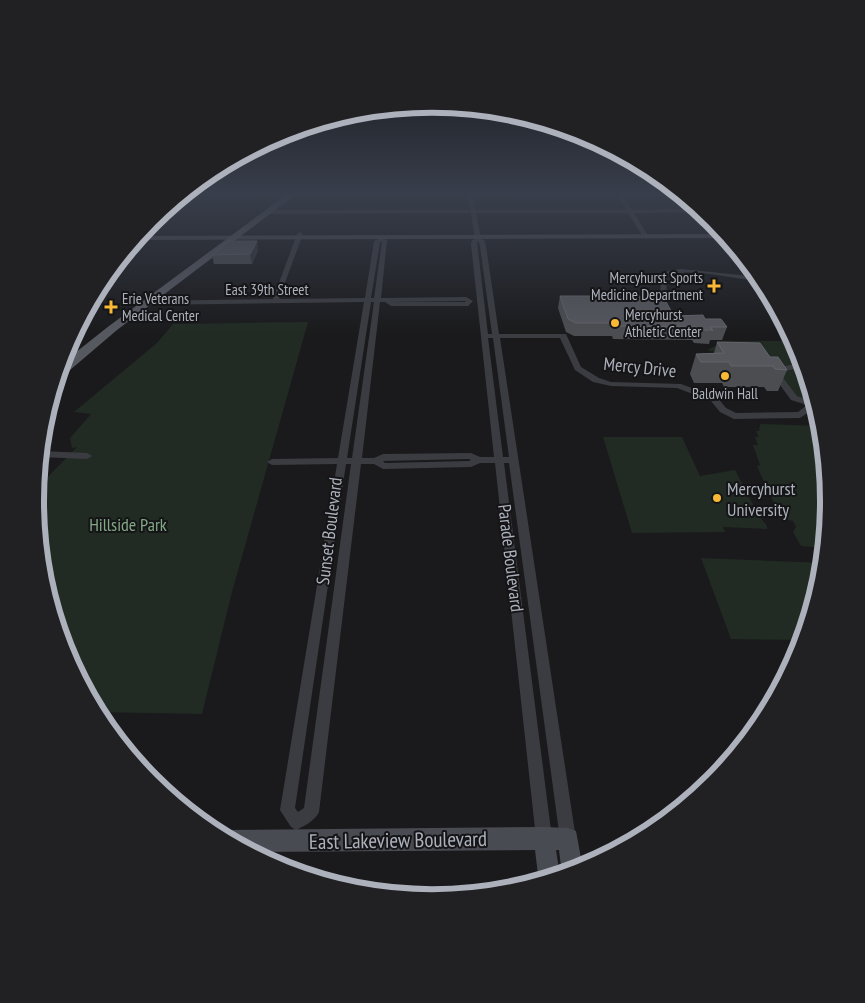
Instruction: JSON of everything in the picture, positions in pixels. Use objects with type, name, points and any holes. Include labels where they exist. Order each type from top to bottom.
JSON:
[{"type":"main road","points":[[69,364],[146,303],[230,242]]},
{"type":"main road","name":"East Lakeview Boulevard","points":[[239,839],[294,831],[568,839]]},
{"type":"main road","name":"Parade Boulevard","points":[[544,838],[548,873]]},
{"type":"main road","name":"Parade Boulevard","points":[[568,839],[571,865]]},
{"type":"street","points":[[275,302],[297,242]]},
{"type":"street","name":"Sunset Boulevard","points":[[377,242],[377,301],[311,812],[294,831],[287,810],[343,460],[377,301]]},
{"type":"street","name":"Parade Boulevard","points":[[482,242],[480,301],[490,336],[514,460],[568,839]]},
{"type":"street","points":[[659,305],[663,302],[664,276],[670,271],[695,271],[750,278]]},
{"type":"street","name":"East 39th Street","points":[[146,303],[377,301],[391,304],[468,304],[480,301]]},
{"type":"street","name":"Parade Boulevard","points":[[490,336],[498,460],[544,838]]},
{"type":"street","name":"Mercy Drive","points":[[490,336],[563,336],[578,368],[596,380],[611,384],[678,386],[714,399],[723,410],[734,416],[800,415],[810,408]]},
{"type":"street","points":[[797,366],[781,369],[776,374],[790,394],[808,402]]},
{"type":"street","points":[[47,454],[87,456]]},
{"type":"street","points":[[272,462],[357,460],[376,461],[384,466],[471,464],[478,460],[514,460]]},
{"type":"green space","name":"Hillside Park","points":[[308,322],[232,592],[202,714],[106,712],[73,650],[57,602],[47,552],[44,502],[45,480],[77,447],[72,448],[70,438],[91,414],[74,412],[157,343],[173,324]]},
{"type":"green space","points":[[721,341],[786,341],[801,377],[808,401],[733,356],[707,350],[722,343]]},
{"type":"green space","points":[[760,424],[814,426],[818,451],[821,502],[818,547],[801,546],[793,532],[796,527],[793,521],[779,518],[769,490],[757,466],[760,465],[753,445],[758,445],[755,437],[759,437],[756,431],[759,431]]},
{"type":"green space","points":[[603,437],[682,437],[700,476],[735,470],[767,529],[723,527],[725,532],[632,533]]},
{"type":"green space","points":[[701,558],[816,563],[808,602],[796,640],[731,639]]},
{"type":"building","points":[[228,242],[257,242],[250,254],[212,255]]},
{"type":"building","points":[[560,296],[640,296],[642,299],[665,300],[674,316],[703,315],[705,319],[721,319],[727,327],[710,327],[713,330],[698,330],[696,327],[616,326],[615,323],[576,323],[568,319]]},
{"type":"building","points":[[717,342],[760,343],[770,357],[778,357],[787,370],[775,369],[773,366],[731,366],[729,362],[701,362],[696,354],[724,353]]},
{"type":"place","name":"Mercyhurst Sports Medicine Department","points":[[714,286]]},
{"type":"place","name":"Erie Veterans Medical Center","points":[[111,307]]},
{"type":"place","name":"Mercyhurst Athletic Center","points":[[615,323]]},
{"type":"place","name":"Baldwin Hall","points":[[725,376]]},
{"type":"place","name":"Mercyhurst University","points":[[717,498]]}]
